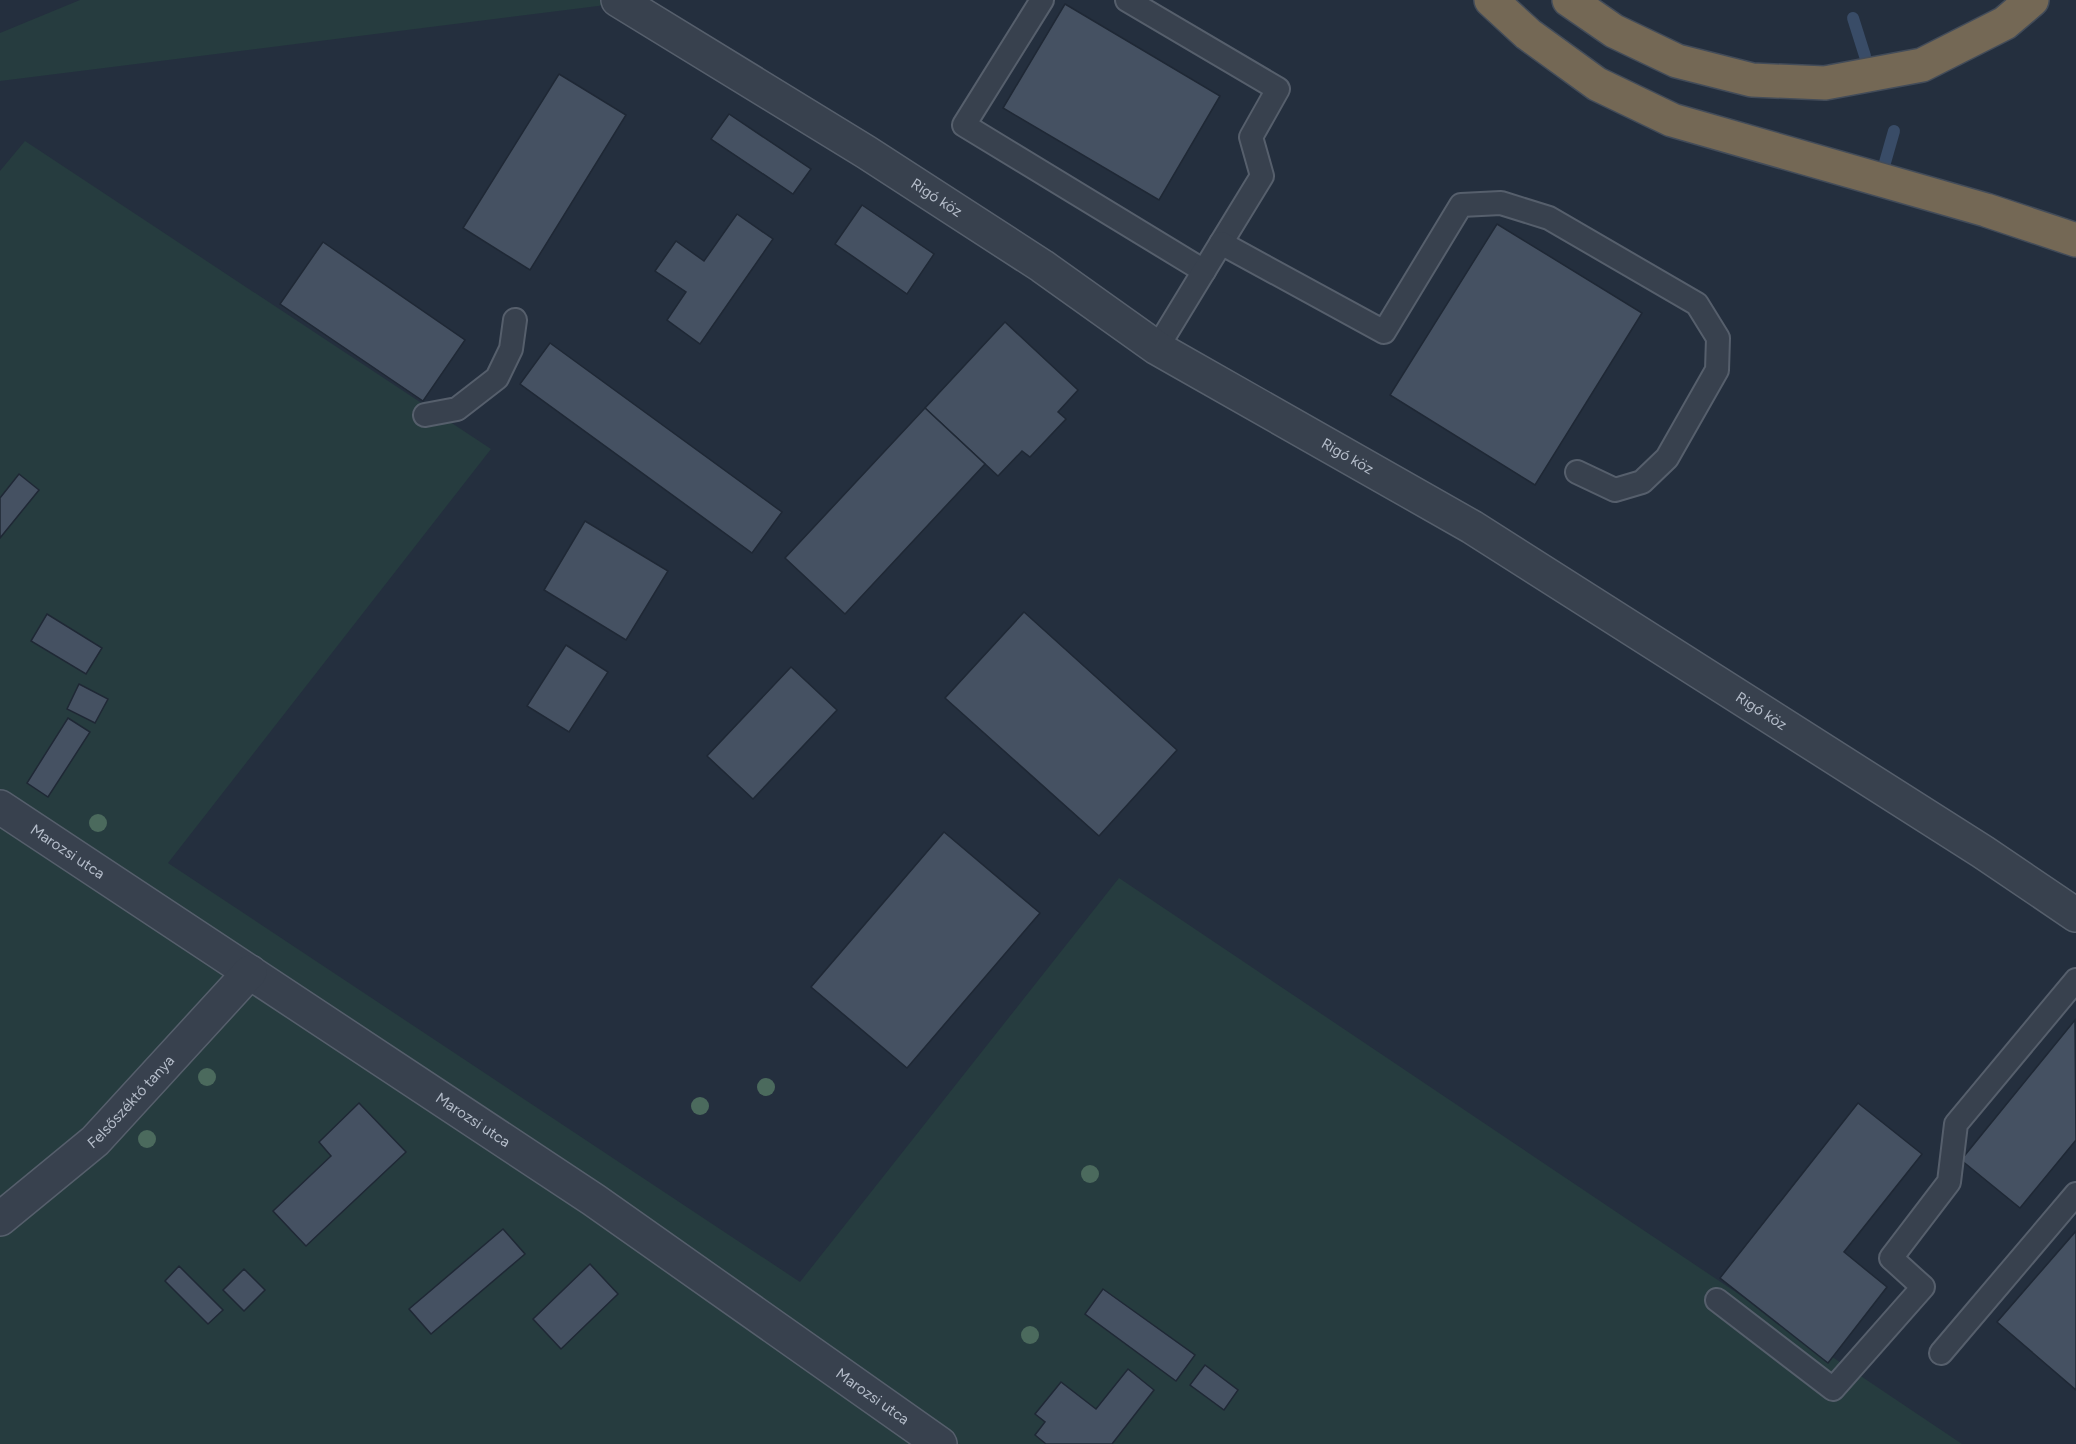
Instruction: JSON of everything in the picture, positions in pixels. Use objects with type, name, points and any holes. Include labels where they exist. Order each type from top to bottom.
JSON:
[{"type":"highway","points":[[1491,0],[1528,34],[1597,84],[1672,120],[1975,207],[2076,240]]},
{"type":"highway","points":[[1569,0],[1614,31],[1677,61],[1752,80],[1825,83],[1922,65],[2005,23],[2032,0]]},
{"type":"street","name":"Rigó köz","points":[[618,0],[866,152],[1042,266],[1157,348],[1472,527],[1983,852],[2076,915]]},
{"type":"street","name":"Marozsi utca","points":[[0,807],[594,1200],[940,1444]]},
{"type":"street","name":"Felsőszéktó tanya","points":[[0,1219],[95,1141],[250,972]]},
{"type":"lane","points":[[1042,0],[964,125],[1204,272]]},
{"type":"lane","points":[[1127,0],[1278,88],[1251,137],[1262,176],[1157,348]]},
{"type":"lane","points":[[1221,243],[1384,332],[1461,205],[1501,203],[1549,218],[1697,304],[1718,338],[1717,370],[1667,458],[1642,482],[1615,490],[1577,472]]},
{"type":"lane","points":[[425,415],[457,409],[497,378],[511,350],[515,320]]},
{"type":"lane","points":[[1717,1300],[1833,1389],[1923,1287],[1891,1258],[1949,1182],[1956,1124],[2076,980]]},
{"type":"lane","points":[[1941,1353],[2076,1194]]},
{"type":"green space","points":[[80,0],[646,0],[0,81],[0,33]]},
{"type":"green space","points":[[25,141],[491,449],[168,863],[800,1282],[1119,878],[1962,1444],[0,1444],[0,171]]},
{"type":"building","points":[[1065,4],[1220,96],[1159,200],[1003,108]]},
{"type":"building","points":[[559,74],[626,115],[530,270],[463,228]]},
{"type":"building","points":[[729,114],[811,169],[793,194],[711,139]]},
{"type":"building","points":[[862,205],[934,254],[907,294],[835,244]]},
{"type":"building","points":[[737,214],[773,239],[700,344],[667,320],[686,292],[655,271],[676,241],[704,261]]},
{"type":"building","points":[[1497,224],[1642,313],[1535,485],[1390,395]]},
{"type":"building","points":[[323,242],[465,340],[423,401],[280,304]]},
{"type":"building","points":[[1005,322],[1078,390],[1058,412],[1066,419],[1030,457],[1022,451],[998,476],[925,408]]},
{"type":"building","points":[[550,343],[782,512],[752,553],[520,384]]},
{"type":"building","points":[[925,408],[985,464],[845,614],[785,558]]},
{"type":"building","points":[[19,474],[39,490],[0,538],[0,498]]},
{"type":"building","points":[[585,521],[668,571],[626,640],[544,590]]},
{"type":"building","points":[[1024,612],[1177,750],[1099,836],[945,698]]},
{"type":"building","points":[[47,614],[102,648],[86,674],[31,641]]},
{"type":"building","points":[[566,645],[608,672],[569,732],[527,706]]},
{"type":"building","points":[[791,667],[837,710],[753,799],[707,756]]},
{"type":"building","points":[[79,684],[108,699],[95,723],[67,709]]},
{"type":"building","points":[[68,718],[90,732],[48,797],[27,783]]},
{"type":"building","points":[[944,832],[1040,913],[907,1068],[811,987]]},
{"type":"building","points":[[2075,1020],[2076,1140],[2020,1208],[1961,1160]]},
{"type":"building","points":[[359,1103],[406,1152],[306,1246],[273,1211],[331,1156],[319,1142]]},
{"type":"building","points":[[1858,1103],[1922,1154],[1844,1252],[1887,1287],[1828,1363],[1720,1278]]},
{"type":"building","points":[[503,1229],[525,1254],[431,1334],[409,1309]]},
{"type":"building","points":[[2076,1231],[2076,1390],[1997,1322]]},
{"type":"building","points":[[590,1264],[618,1294],[561,1349],[533,1319]]},
{"type":"building","points":[[179,1266],[223,1310],[208,1324],[165,1281]]},
{"type":"building","points":[[244,1269],[265,1290],[244,1311],[223,1290]]},
{"type":"building","points":[[1103,1289],[1195,1355],[1176,1381],[1085,1314]]},
{"type":"building","points":[[1205,1365],[1238,1390],[1224,1410],[1190,1385]]},
{"type":"building","points":[[1128,1369],[1154,1390],[1112,1444],[1046,1444],[1035,1435],[1045,1422],[1035,1414],[1061,1382],[1096,1409]]},
{"type":"waterway","points":[[1853,18],[1865,56]]},
{"type":"waterway","points":[[1884,166],[1894,131]]}]
